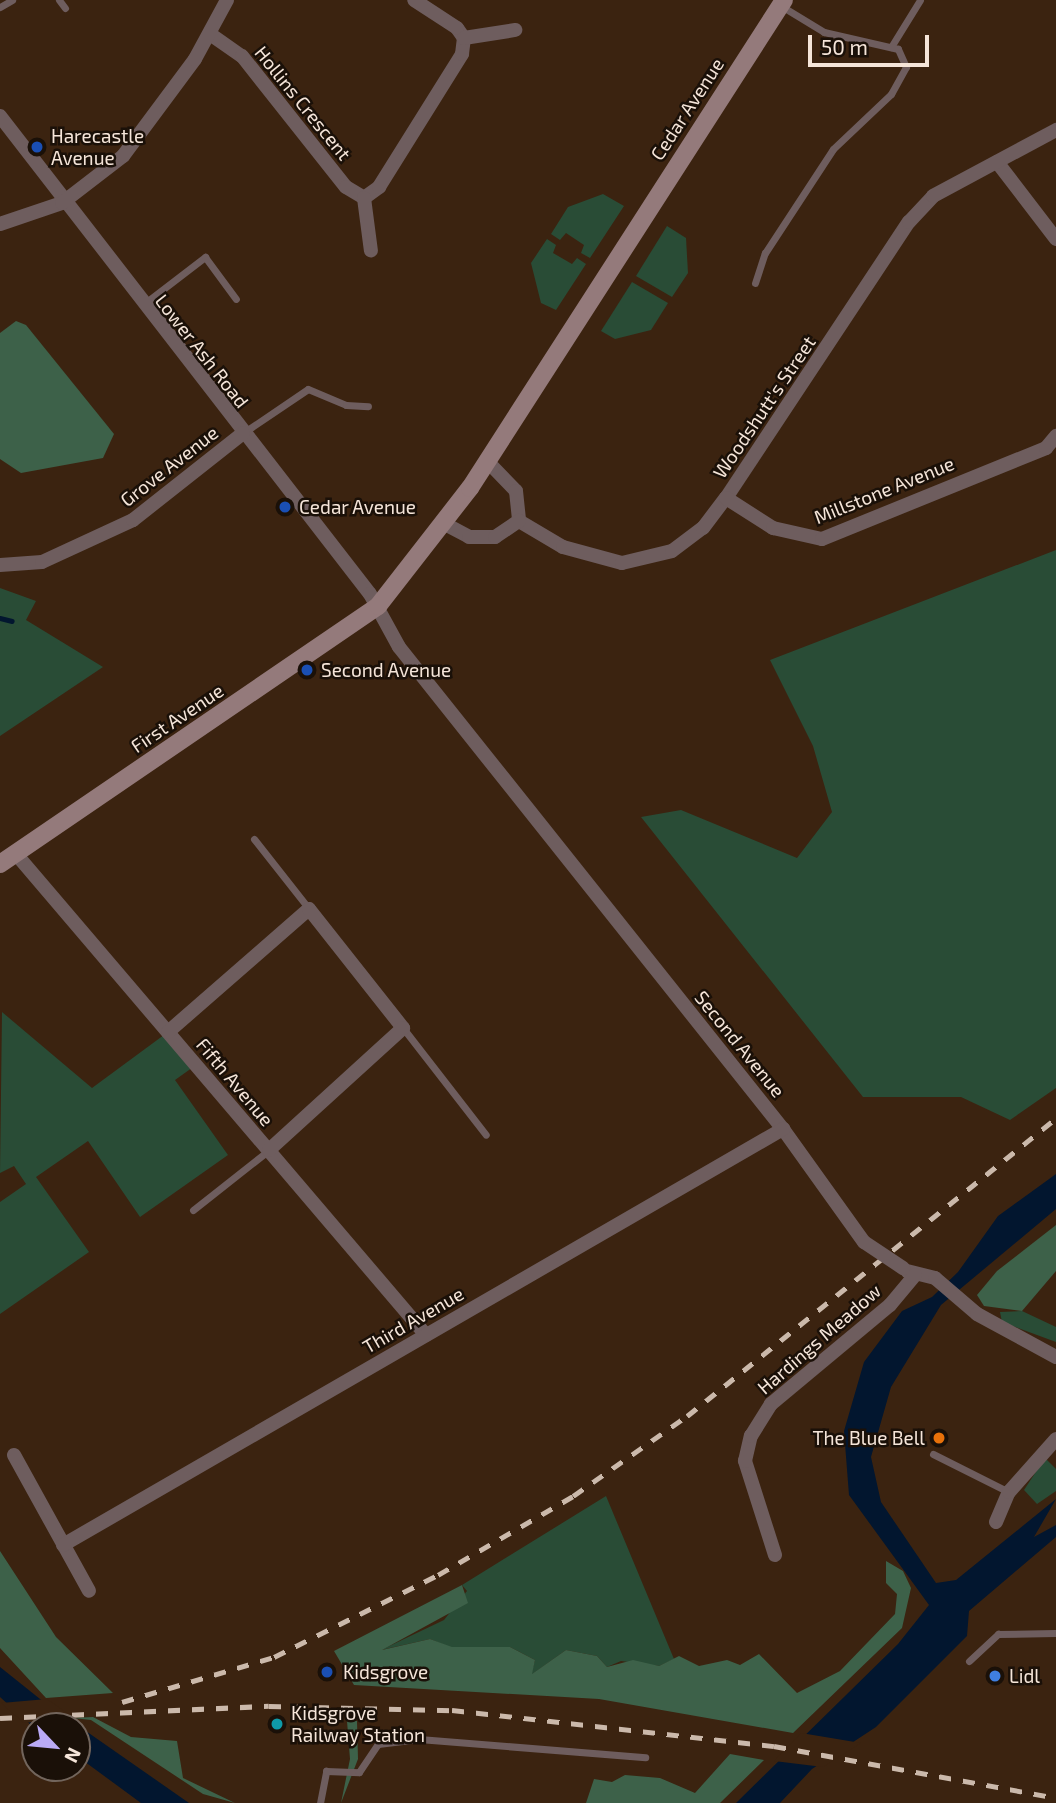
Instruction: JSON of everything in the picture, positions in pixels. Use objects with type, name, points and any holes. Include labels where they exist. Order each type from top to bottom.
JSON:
[{"type":"main road","name":"Cedar Avenue","points":[[378,606],[445,524],[488,462],[782,3]]},
{"type":"main road","name":"First Avenue","points":[[0,864],[378,606]]},
{"type":"street","points":[[0,224],[62,203],[147,128],[210,34],[227,0]]},
{"type":"street","points":[[414,0],[464,38],[515,30]]},
{"type":"street","name":"Hollins Crescent","points":[[210,34],[242,56],[346,187],[364,198]]},
{"type":"street","points":[[371,251],[364,198],[379,187],[462,54],[464,38]]},
{"type":"street","name":"Lower Ash Road","points":[[0,116],[62,203],[378,606]]},
{"type":"street","name":"Woodshutt's Street","points":[[519,521],[563,547],[622,563],[672,551],[703,528],[726,498],[909,222],[933,196],[1056,130]]},
{"type":"street","points":[[997,162],[1056,239]]},
{"type":"street","name":"Grove Avenue","points":[[0,565],[42,562],[133,520],[243,433]]},
{"type":"street","name":"Millstone Avenue","points":[[726,498],[773,528],[822,539],[1045,448],[1056,436]]},
{"type":"street","points":[[445,524],[469,537],[495,537],[519,521],[516,491],[488,462]]},
{"type":"street","name":"Second Avenue","points":[[378,606],[399,647],[783,1129],[864,1242],[909,1272]]},
{"type":"street","name":"Fifth Avenue","points":[[16,854],[426,1335]]},
{"type":"street","points":[[168,1032],[309,909],[403,1028],[269,1150]]},
{"type":"street","name":"Third Avenue","points":[[63,1545],[783,1129]]},
{"type":"street","points":[[909,1272],[935,1278],[962,1302],[1056,1357]]},
{"type":"street","name":"Hardings Meadow","points":[[775,1555],[745,1461],[751,1436],[771,1404],[890,1305],[909,1272]]},
{"type":"street","points":[[996,1522],[1009,1492],[1056,1439]]},
{"type":"street","points":[[14,1455],[89,1591]]},
{"type":"lane","points":[[0,7],[12,0]]},
{"type":"lane","points":[[59,0],[65,8]]},
{"type":"lane","points":[[891,47],[920,0]]},
{"type":"lane","points":[[755,283],[765,253],[833,149],[899,82],[905,54],[891,47],[824,32],[782,3]]},
{"type":"lane","points":[[142,306],[205,257],[236,299]]},
{"type":"lane","points":[[243,433],[308,389],[346,405],[368,406]]},
{"type":"lane","points":[[254,839],[309,909]]},
{"type":"lane","points":[[403,1028],[486,1135]]},
{"type":"lane","points":[[193,1210],[269,1150]]},
{"type":"lane","points":[[933,1454],[1009,1492]]},
{"type":"lane","points":[[969,1661],[998,1634],[1056,1633]]},
{"type":"lane","points":[[320,1803],[326,1771],[359,1772],[378,1745],[405,1741],[645,1757]]},
{"type":"green space","points":[[603,194],[624,206],[590,258],[581,253],[584,245],[566,233],[560,240],[551,234],[568,207]]},
{"type":"green space","points":[[667,226],[686,238],[688,273],[672,297],[636,276]]},
{"type":"green space","points":[[547,239],[556,245],[553,253],[572,264],[577,258],[586,264],[556,310],[541,303],[531,263]]},
{"type":"green space","points":[[632,282],[668,303],[651,330],[615,339],[601,331]]},
{"type":"green space","points":[[16,321],[26,325],[114,434],[103,458],[21,473],[0,459],[0,333]]},
{"type":"green space","points":[[1056,550],[1056,1088],[1010,1120],[961,1097],[863,1097],[641,817],[681,810],[797,858],[832,812],[813,746],[770,660]]},
{"type":"green space","points":[[0,588],[36,601],[26,620],[103,667],[0,736]]},
{"type":"green space","points":[[2,1012],[92,1088],[168,1032],[196,1065],[175,1080],[228,1155],[140,1217],[88,1141],[36,1177],[89,1252],[0,1314],[0,1202],[26,1184],[14,1166],[0,1173]]},
{"type":"green space","points":[[1056,1225],[1056,1271],[1022,1311],[984,1306],[977,1295],[997,1271]]},
{"type":"green space","points":[[1022,1311],[1056,1327],[1056,1342],[1002,1322],[1000,1312]]},
{"type":"green space","points":[[1045,1458],[1056,1469],[1056,1491],[1037,1504],[1024,1490]]},
{"type":"green space","points":[[606,1496],[674,1659],[659,1666],[621,1661],[607,1667],[597,1656],[566,1650],[531,1675],[535,1660],[510,1647],[452,1648],[430,1639],[381,1650],[444,1620],[467,1591],[462,1585]]},
{"type":"green space","points":[[0,1551],[56,1637],[113,1693],[46,1698],[0,1648]]},
{"type":"green space","points":[[886,1561],[903,1571],[911,1588],[902,1628],[793,1733],[599,1699],[354,1685],[334,1651],[462,1585],[468,1603],[382,1650],[430,1639],[452,1647],[510,1647],[535,1660],[532,1674],[566,1650],[597,1656],[607,1667],[633,1660],[659,1666],[679,1656],[699,1666],[727,1660],[740,1665],[759,1654],[797,1693],[840,1671],[895,1614],[897,1594],[886,1583]]},
{"type":"green space","points":[[91,1717],[131,1737],[177,1741],[183,1778],[235,1803],[203,1794],[91,1720]]},
{"type":"green space","points":[[347,1721],[357,1721],[358,1759],[341,1803],[350,1759]]},
{"type":"green space","points":[[730,1754],[764,1760],[720,1803],[586,1803],[594,1779],[612,1782],[625,1775],[660,1778],[695,1793]]},
{"type":"water","points":[[1056,1174],[1056,1209],[941,1305],[891,1387],[871,1457],[881,1502],[936,1583],[956,1580],[1056,1499],[1034,1537],[1056,1525],[1056,1537],[969,1611],[967,1636],[876,1727],[812,1769],[780,1803],[736,1803],[898,1644],[929,1605],[849,1495],[844,1431],[864,1362],[902,1311],[932,1297],[958,1272],[998,1216]]},
{"type":"water","points":[[0,1667],[59,1712],[21,1712],[21,1716],[0,1697]]},
{"type":"water","points":[[91,1735],[189,1803],[141,1803],[91,1766]]},
{"type":"pier","points":[[47,1699],[65,1712],[21,1712],[21,1720],[1,1703]]},
{"type":"pier","points":[[801,1733],[861,1743],[823,1767],[774,1761]]},
{"type":"waterway","points":[[0,618],[12,621]]},
{"type":"railway","points":[[122,1702],[274,1657],[438,1575],[573,1496],[687,1416],[1056,1118]]},
{"type":"railway","points":[[0,1718],[269,1706],[452,1710],[774,1746],[1056,1798]]},
{"type":"place","name":"Harecastle Avenue","points":[[37,147]]},
{"type":"place","name":"Cedar Avenue","points":[[285,507]]},
{"type":"place","name":"Second Avenue","points":[[307,670]]},
{"type":"place","name":"The Blue Bell","points":[[939,1438]]},
{"type":"place","name":"Kidsgrove","points":[[327,1672]]},
{"type":"place","name":"Lidl","points":[[995,1676]]},
{"type":"place","name":"Kidsgrove Railway Station","points":[[277,1724]]}]
